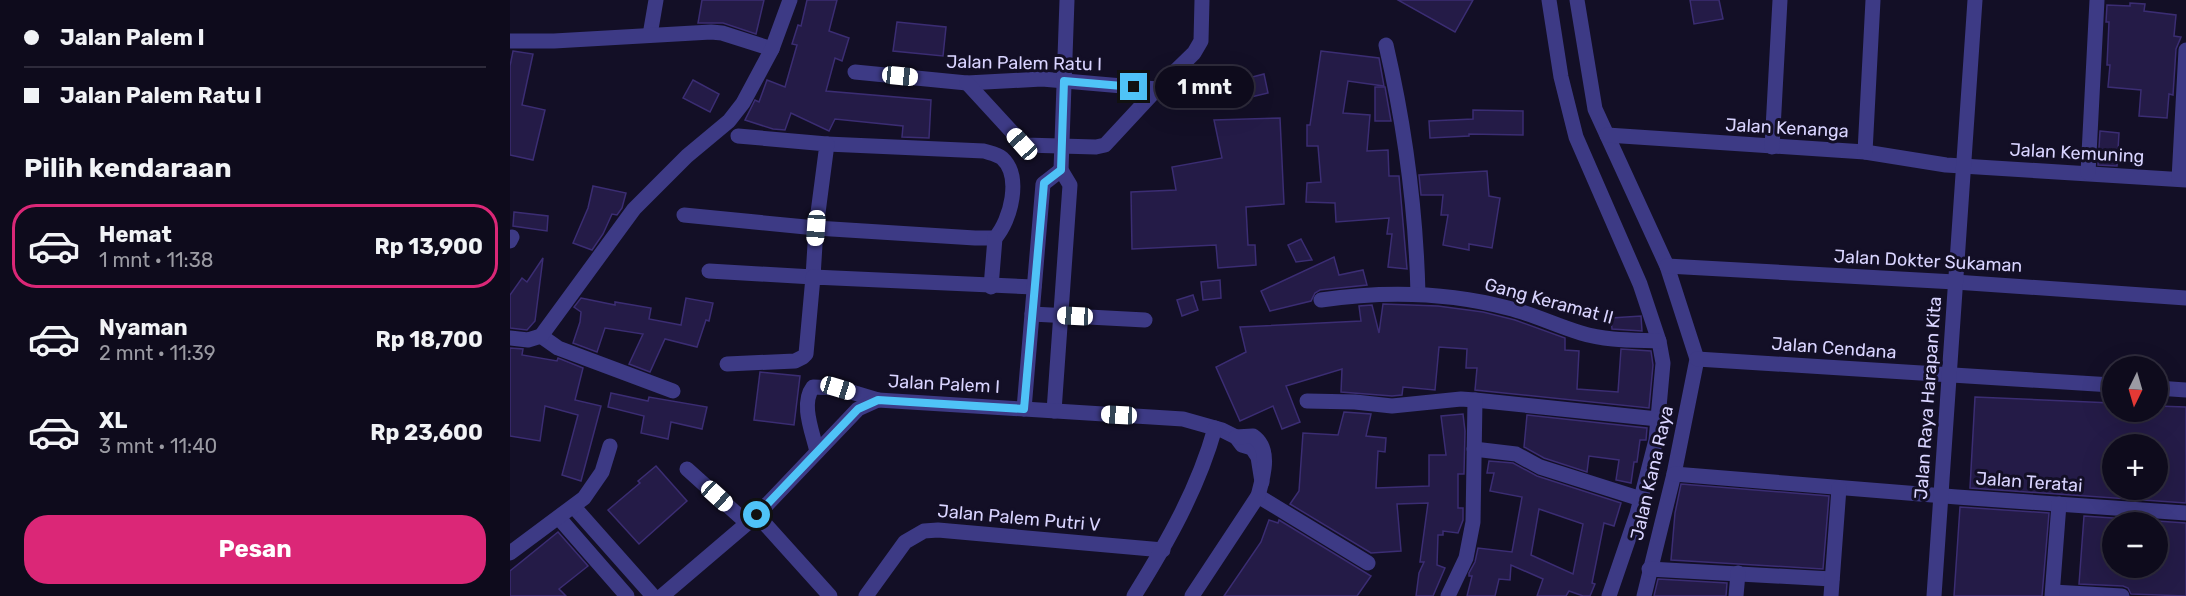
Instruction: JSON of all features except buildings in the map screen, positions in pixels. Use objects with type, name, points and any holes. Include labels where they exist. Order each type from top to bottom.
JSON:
[{"type":"street","points":[[650,35],[656,0]]},
{"type":"street","points":[[510,338],[528,340],[541,336],[634,209],[687,156],[729,121],[743,103],[772,49],[790,0]]},
{"type":"street","points":[[1054,411],[1070,185],[1061,170],[1067,0]]},
{"type":"street","points":[[967,83],[1024,145],[1096,147],[1105,145],[1156,89],[1194,53],[1201,41],[1202,0]]},
{"type":"street","points":[[1549,0],[1561,77],[1576,137],[1640,284],[1659,341],[1663,363],[1656,440],[1641,499],[1609,596]]},
{"type":"street","points":[[1577,0],[1595,109],[1667,266],[1697,359]]},
{"type":"street","points":[[1772,147],[1780,0]]},
{"type":"street","points":[[1865,152],[1873,0]]},
{"type":"street","name":"Jalan Raya Harapan Kita","points":[[1934,596],[1975,0]]},
{"type":"street","points":[[2088,173],[2097,0]]},
{"type":"street","points":[[510,41],[554,41],[711,32],[722,33],[772,49]]},
{"type":"street","points":[[1386,45],[1403,124],[1417,248],[1418,294]]},
{"type":"street","points":[[2182,180],[2186,50]]},
{"type":"street","name":"Jalan Palem Ratu I","points":[[855,72],[967,83],[1042,79],[1156,89]]},
{"type":"street","name":"Jalan Kenanga","points":[[1606,135],[1865,152],[1965,166]]},
{"type":"street","points":[[738,136],[827,144],[984,151],[1000,157],[1009,166],[1013,179],[1010,209],[1003,229],[995,238],[991,287]]},
{"type":"street","points":[[727,364],[795,361],[806,354],[816,228],[827,144]]},
{"type":"street","name":"Jalan Kemuning","points":[[1965,166],[2182,180]]},
{"type":"street","points":[[1024,409],[1044,183],[1061,170]]},
{"type":"street","points":[[684,215],[816,228],[995,238]]},
{"type":"street","points":[[1039,235],[1067,236]]},
{"type":"street","name":"Jalan Dokter Sukaman","points":[[1667,266],[2186,298]]},
{"type":"street","points":[[709,271],[991,287],[1034,287]]},
{"type":"street","name":"Gang Keramat II","points":[[1321,300],[1346,296],[1418,294],[1447,296],[1509,308],[1583,334],[1611,339],[1659,341]]},
{"type":"street","points":[[1032,314],[1145,320]]},
{"type":"street","points":[[541,336],[558,348],[673,391]]},
{"type":"street","name":"Jalan Cendana","points":[[1697,359],[2102,384]]},
{"type":"street","name":"Jalan Kana Raya","points":[[1644,596],[1674,474],[1697,359]]},
{"type":"street","name":"Jalan Palem I","points":[[817,452],[807,404],[808,394],[813,387],[838,388],[878,400],[1183,419],[1226,432],[1252,436],[1261,444],[1265,456],[1260,489]]},
{"type":"street","points":[[2168,389],[2186,390]]},
{"type":"street","points":[[1307,401],[1355,402],[1392,406],[1461,399],[1658,419]]},
{"type":"street","name":"Jalan Palem I","points":[[661,596],[752,519],[858,409],[878,400]]},
{"type":"street","points":[[1449,596],[1466,558],[1473,522],[1475,400]]},
{"type":"street","points":[[1134,596],[1185,508],[1209,452],[1226,432]]},
{"type":"street","points":[[510,553],[584,498],[602,472],[610,446]]},
{"type":"street","points":[[1474,449],[1516,454],[1540,467],[1641,499]]},
{"type":"street","points":[[687,469],[752,519],[830,596]]},
{"type":"street","name":"Jalan Teratai","points":[[1674,474],[2186,513]]},
{"type":"street","points":[[1831,596],[1839,488]]},
{"type":"street","points":[[1192,596],[1260,489],[1368,563]]},
{"type":"street","points":[[2059,504],[2053,594],[2122,596]]},
{"type":"street","points":[[574,507],[661,596]]},
{"type":"street","points":[[559,518],[627,596]]},
{"type":"street","name":"Jalan Palem Putri V","points":[[866,596],[905,542],[924,531],[938,530],[1162,550]]},
{"type":"street","points":[[1649,569],[1832,579]]},
{"type":"street","points":[[1736,596],[1738,573]]},
{"type":"route","points":[[757,515],[858,409],[867,403],[878,400],[1024,409],[1044,183],[1061,170],[1064,81],[1134,87]]}]
